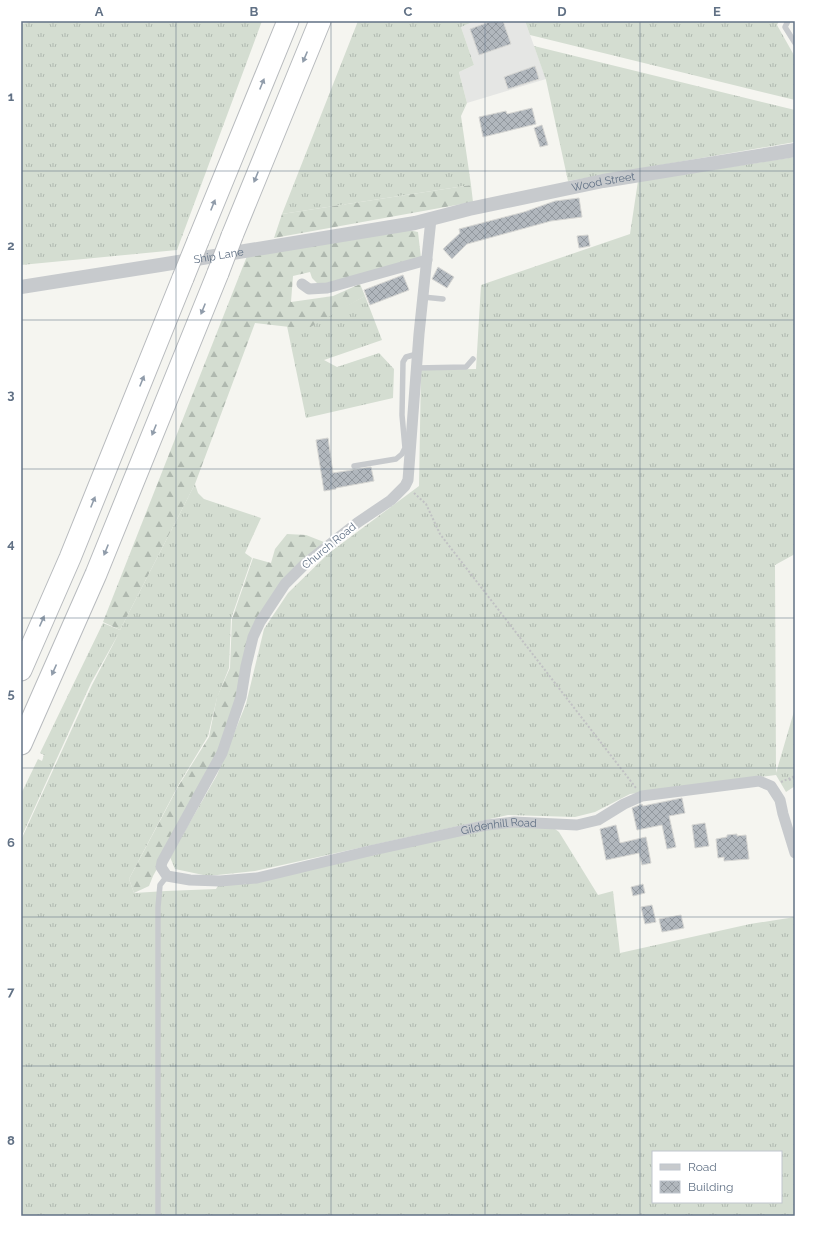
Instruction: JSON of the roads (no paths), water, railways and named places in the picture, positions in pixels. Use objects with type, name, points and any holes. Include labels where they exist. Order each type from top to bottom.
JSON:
[{"type":"highway","points":[[21,670],[70,558],[288,21]]},
{"type":"highway","points":[[21,744],[96,574],[320,21]]},
{"type":"street","name":"Wood Street","points":[[415,223],[476,208],[603,181],[794,151]]},
{"type":"street","points":[[416,368],[431,219]]},
{"type":"street","name":"Ship Lane","points":[[21,287],[415,223]]},
{"type":"street","points":[[302,284],[309,289],[327,288],[427,260]]},
{"type":"street","name":"Church Road","points":[[167,876],[162,866],[162,862],[222,753],[241,697],[253,637],[260,622],[285,584],[306,563],[357,523],[391,500],[405,486],[408,480],[416,368]]},
{"type":"street","name":"Gildenhill Road","points":[[167,876],[190,880],[220,881],[257,878],[361,852],[487,825],[514,822],[577,825],[598,820],[624,804],[642,796],[759,781],[771,786],[780,800],[795,853]]},
{"type":"lane","points":[[788,21],[785,27],[795,43]]},
{"type":"lane","points":[[423,297],[443,299]]},
{"type":"lane","points":[[354,466],[396,459],[402,454],[405,448],[402,414],[403,362],[406,357],[417,354]]},
{"type":"lane","points":[[416,368],[466,367],[474,359]]},
{"type":"lane","points":[[158,1216],[158,907],[160,885],[167,876]]}]
